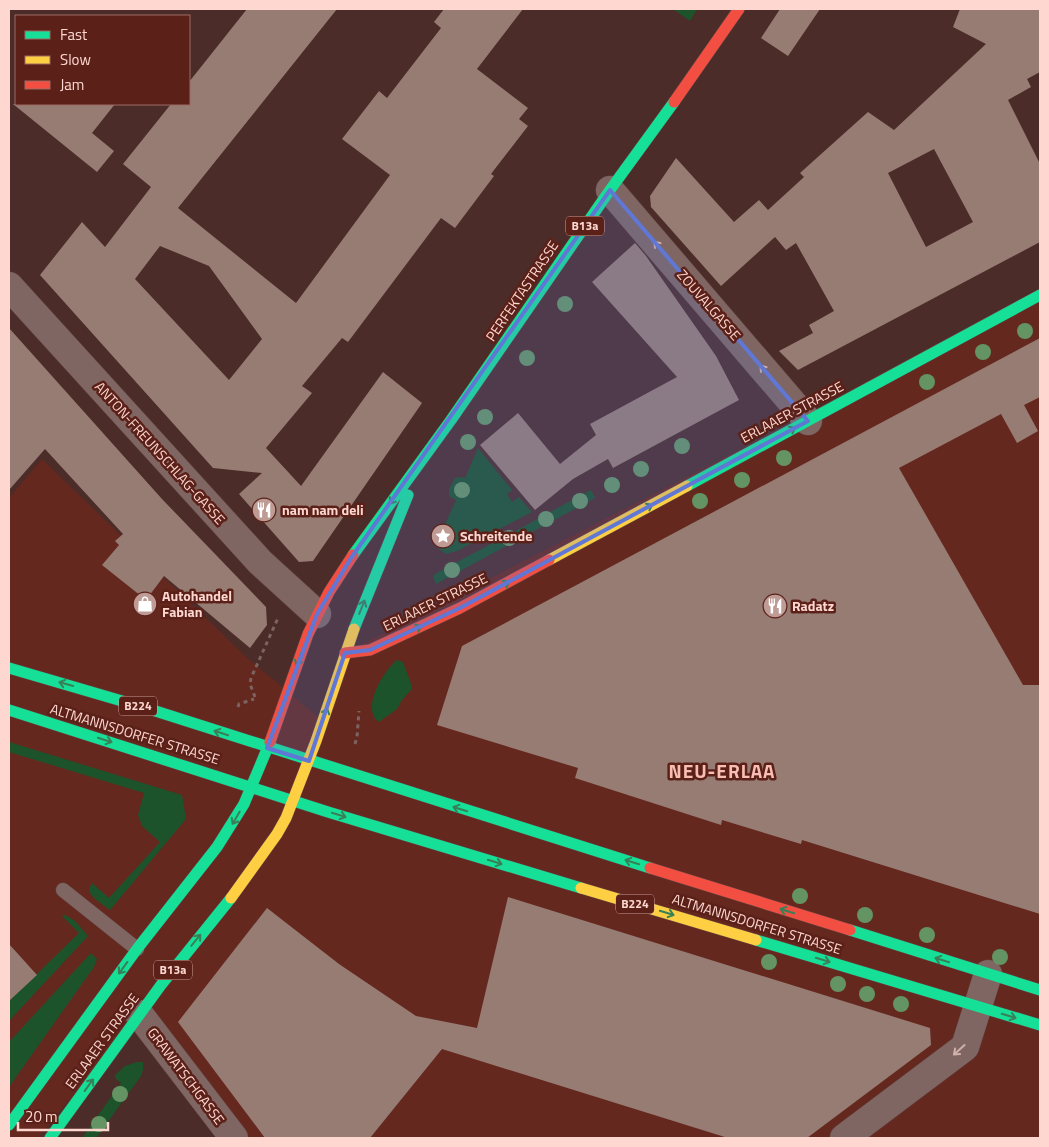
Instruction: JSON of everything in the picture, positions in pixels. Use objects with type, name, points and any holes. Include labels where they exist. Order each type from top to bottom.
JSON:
[{"type":"main road","name":"PERFEKTASTRASSE","points":[[317,614],[367,534],[434,445],[610,190],[739,9]]},
{"type":"main road","name":"ERLAAER STRASSE","points":[[50,1138],[139,1014],[232,897],[273,841],[286,818],[309,761],[345,652],[370,650],[460,608],[1040,294]]},
{"type":"main road","name":"PERFEKTASTRASSE","points":[[345,652],[406,499],[434,445]]},
{"type":"main road","name":"ERLAAER STRASSE","points":[[9,1125],[137,949],[217,847],[235,820],[275,729],[297,664],[317,614]]},
{"type":"main road","name":"ALTMANNSDORFER STRASSE","points":[[9,668],[146,708],[267,748],[1040,990]]},
{"type":"main road","name":"ALTMANNSDORFER STRASSE","points":[[9,710],[293,801],[1040,1025]]},
{"type":"main road","name":"ALTMANNSDORFER STRASSE","points":[[267,748],[282,769],[293,801]]},
{"type":"main road","name":"ALTMANNSDORFER STRASSE","points":[[267,748],[282,769]]},
{"type":"main road","name":"ALTMANNSDORFER STRASSE","points":[[251,787],[282,769],[309,761]]},
{"type":"main road","name":"ALTMANNSDORFER STRASSE","points":[[274,787],[282,769],[309,761]]},
{"type":"main road","name":"ALTMANNSDORFER STRASSE","points":[[274,787],[282,769]]},
{"type":"main road","name":"ALTMANNSDORFER STRASSE","points":[[251,787],[274,787],[293,801]]},
{"type":"street","name":"ZOUVALGASSE","points":[[610,190],[808,421]]},
{"type":"street","name":"ANTON-FREUNSCHLAG-GASSE","points":[[9,286],[260,562],[317,614]]},
{"type":"street","points":[[844,1138],[965,1047],[988,974]]},
{"type":"street","name":"GRAWATSCHGASSE","points":[[139,1014],[234,1138]]},
{"type":"lane","points":[[63,890],[137,949]]},
{"type":"highlighted area","points":[[610,190],[808,421],[460,608],[370,650],[345,653],[309,761],[267,748],[317,614],[351,558]]},
{"type":"shaded area","points":[[1040,295],[1040,1138],[234,1138],[139,1015],[38,1138],[9,1138],[9,498],[42,459],[246,657],[323,721],[345,653]]},
{"type":"green space","points":[[673,9],[697,9],[690,21]]},
{"type":"green space","points":[[478,448],[512,490],[507,494],[512,502],[519,497],[532,512],[457,551],[446,554],[439,549],[437,542],[456,500],[449,496],[449,489],[455,478],[465,478]]},
{"type":"green space","points":[[591,490],[595,498],[436,584],[433,577],[435,574]]},
{"type":"green space","points":[[397,660],[403,662],[411,684],[411,690],[397,709],[379,722],[374,716],[372,708],[373,699],[386,672]]},
{"type":"green space","points":[[9,742],[182,795],[186,819],[110,910],[89,892],[92,883],[109,898],[160,842],[142,826],[138,815],[144,793],[9,752]]},
{"type":"green space","points":[[65,915],[75,921],[88,936],[9,1021],[9,1001],[79,933],[62,916]]},
{"type":"green space","points":[[91,953],[97,959],[94,967],[9,1087],[9,1042]]},
{"type":"green space","points":[[143,1062],[141,1076],[96,1138],[82,1138],[121,1083],[116,1079],[115,1075],[125,1066]]},
{"type":"building","points":[[247,9],[337,9],[178,208],[296,303],[390,175],[342,139],[379,91],[387,98],[441,28],[434,22],[444,9],[523,9],[477,69],[528,108],[519,119],[528,126],[491,174],[494,176],[455,228],[441,218],[348,342],[342,338],[302,386],[312,393],[266,448],[301,486],[383,372],[422,403],[313,561],[299,562],[239,494],[262,473],[213,468],[40,275],[82,222],[105,247],[151,187],[123,164],[170,105],[190,105],[190,81]],"holes":[[[160,246],[209,266],[262,339],[229,380],[135,279]]]},
{"type":"building","points":[[780,9],[820,9],[788,56],[761,38]]},
{"type":"building","points":[[960,9],[1040,9],[1040,72],[1027,79],[1031,87],[1008,100],[1040,164],[1040,242],[798,370],[779,351],[813,333],[809,325],[834,311],[796,243],[786,250],[775,237],[721,286],[651,207],[650,196],[676,158],[734,222],[759,200],[768,210],[804,177],[800,173],[868,112],[894,130],[986,44],[953,27]],"holes":[[[934,149],[973,222],[926,247],[888,173]]]},
{"type":"building","points":[[13,104],[114,105],[92,133],[114,151],[97,172]]},
{"type":"building","points":[[635,243],[716,356],[739,400],[613,468],[608,459],[573,479],[535,510],[480,445],[518,413],[560,464],[596,435],[590,424],[677,377],[592,282]]},
{"type":"building","points":[[9,328],[162,499],[266,607],[267,625],[250,648],[164,576],[146,600],[102,565],[119,545],[115,541],[123,534],[45,449],[9,490]]},
{"type":"building","points":[[1040,338],[1040,397],[1024,405],[1038,431],[1017,443],[1001,414],[899,468],[1023,685],[1040,685],[1040,914],[802,840],[801,844],[722,820],[721,825],[575,778],[578,768],[437,725],[462,646]]},
{"type":"building","points":[[508,897],[930,1028],[931,1045],[807,1138],[728,1138],[442,1049],[370,1138],[265,1138],[178,1022],[267,908],[339,964],[416,1016],[477,1028]]},
{"type":"building","points":[[9,944],[37,975],[9,1001]]},
{"type":"traffic: fast","points":[[353,555],[451,420],[610,190],[674,102]]},
{"type":"traffic: fast","points":[[687,486],[1040,295]]},
{"type":"traffic: fast","points":[[354,629],[408,495]]},
{"type":"traffic: fast","points":[[9,668],[146,708],[650,868]]},
{"type":"traffic: fast","points":[[9,710],[328,812],[581,888]]},
{"type":"traffic: fast","points":[[9,1125],[137,949],[217,847],[244,804],[270,742]]},
{"type":"traffic: fast","points":[[50,1138],[161,985],[231,898]]},
{"type":"traffic: fast","points":[[850,930],[1040,990]]},
{"type":"traffic: fast","points":[[756,940],[1040,1025]]},
{"type":"traffic: slow","points":[[549,560],[687,486]]},
{"type":"traffic: slow","points":[[231,898],[277,834],[286,818],[316,741],[354,629]]},
{"type":"traffic: slow","points":[[581,888],[756,940]]},
{"type":"traffic: jam","points":[[674,102],[739,9]]},
{"type":"traffic: jam","points":[[270,742],[308,634],[329,592],[353,555]]},
{"type":"traffic: jam","points":[[345,653],[370,650],[460,608],[549,560]]},
{"type":"traffic: jam","points":[[650,868],[850,930]]},
{"type":"place","name":"nam nam deli","points":[[264,510]]},
{"type":"place","name":"Schreitende","points":[[443,536]]},
{"type":"place","name":"Autohandel Fabian","points":[[145,604]]},
{"type":"place","name":"Radatz","points":[[775,606]]},
{"type":"district","name":"NEU-ERLAA","points":[[722,771]]}]
